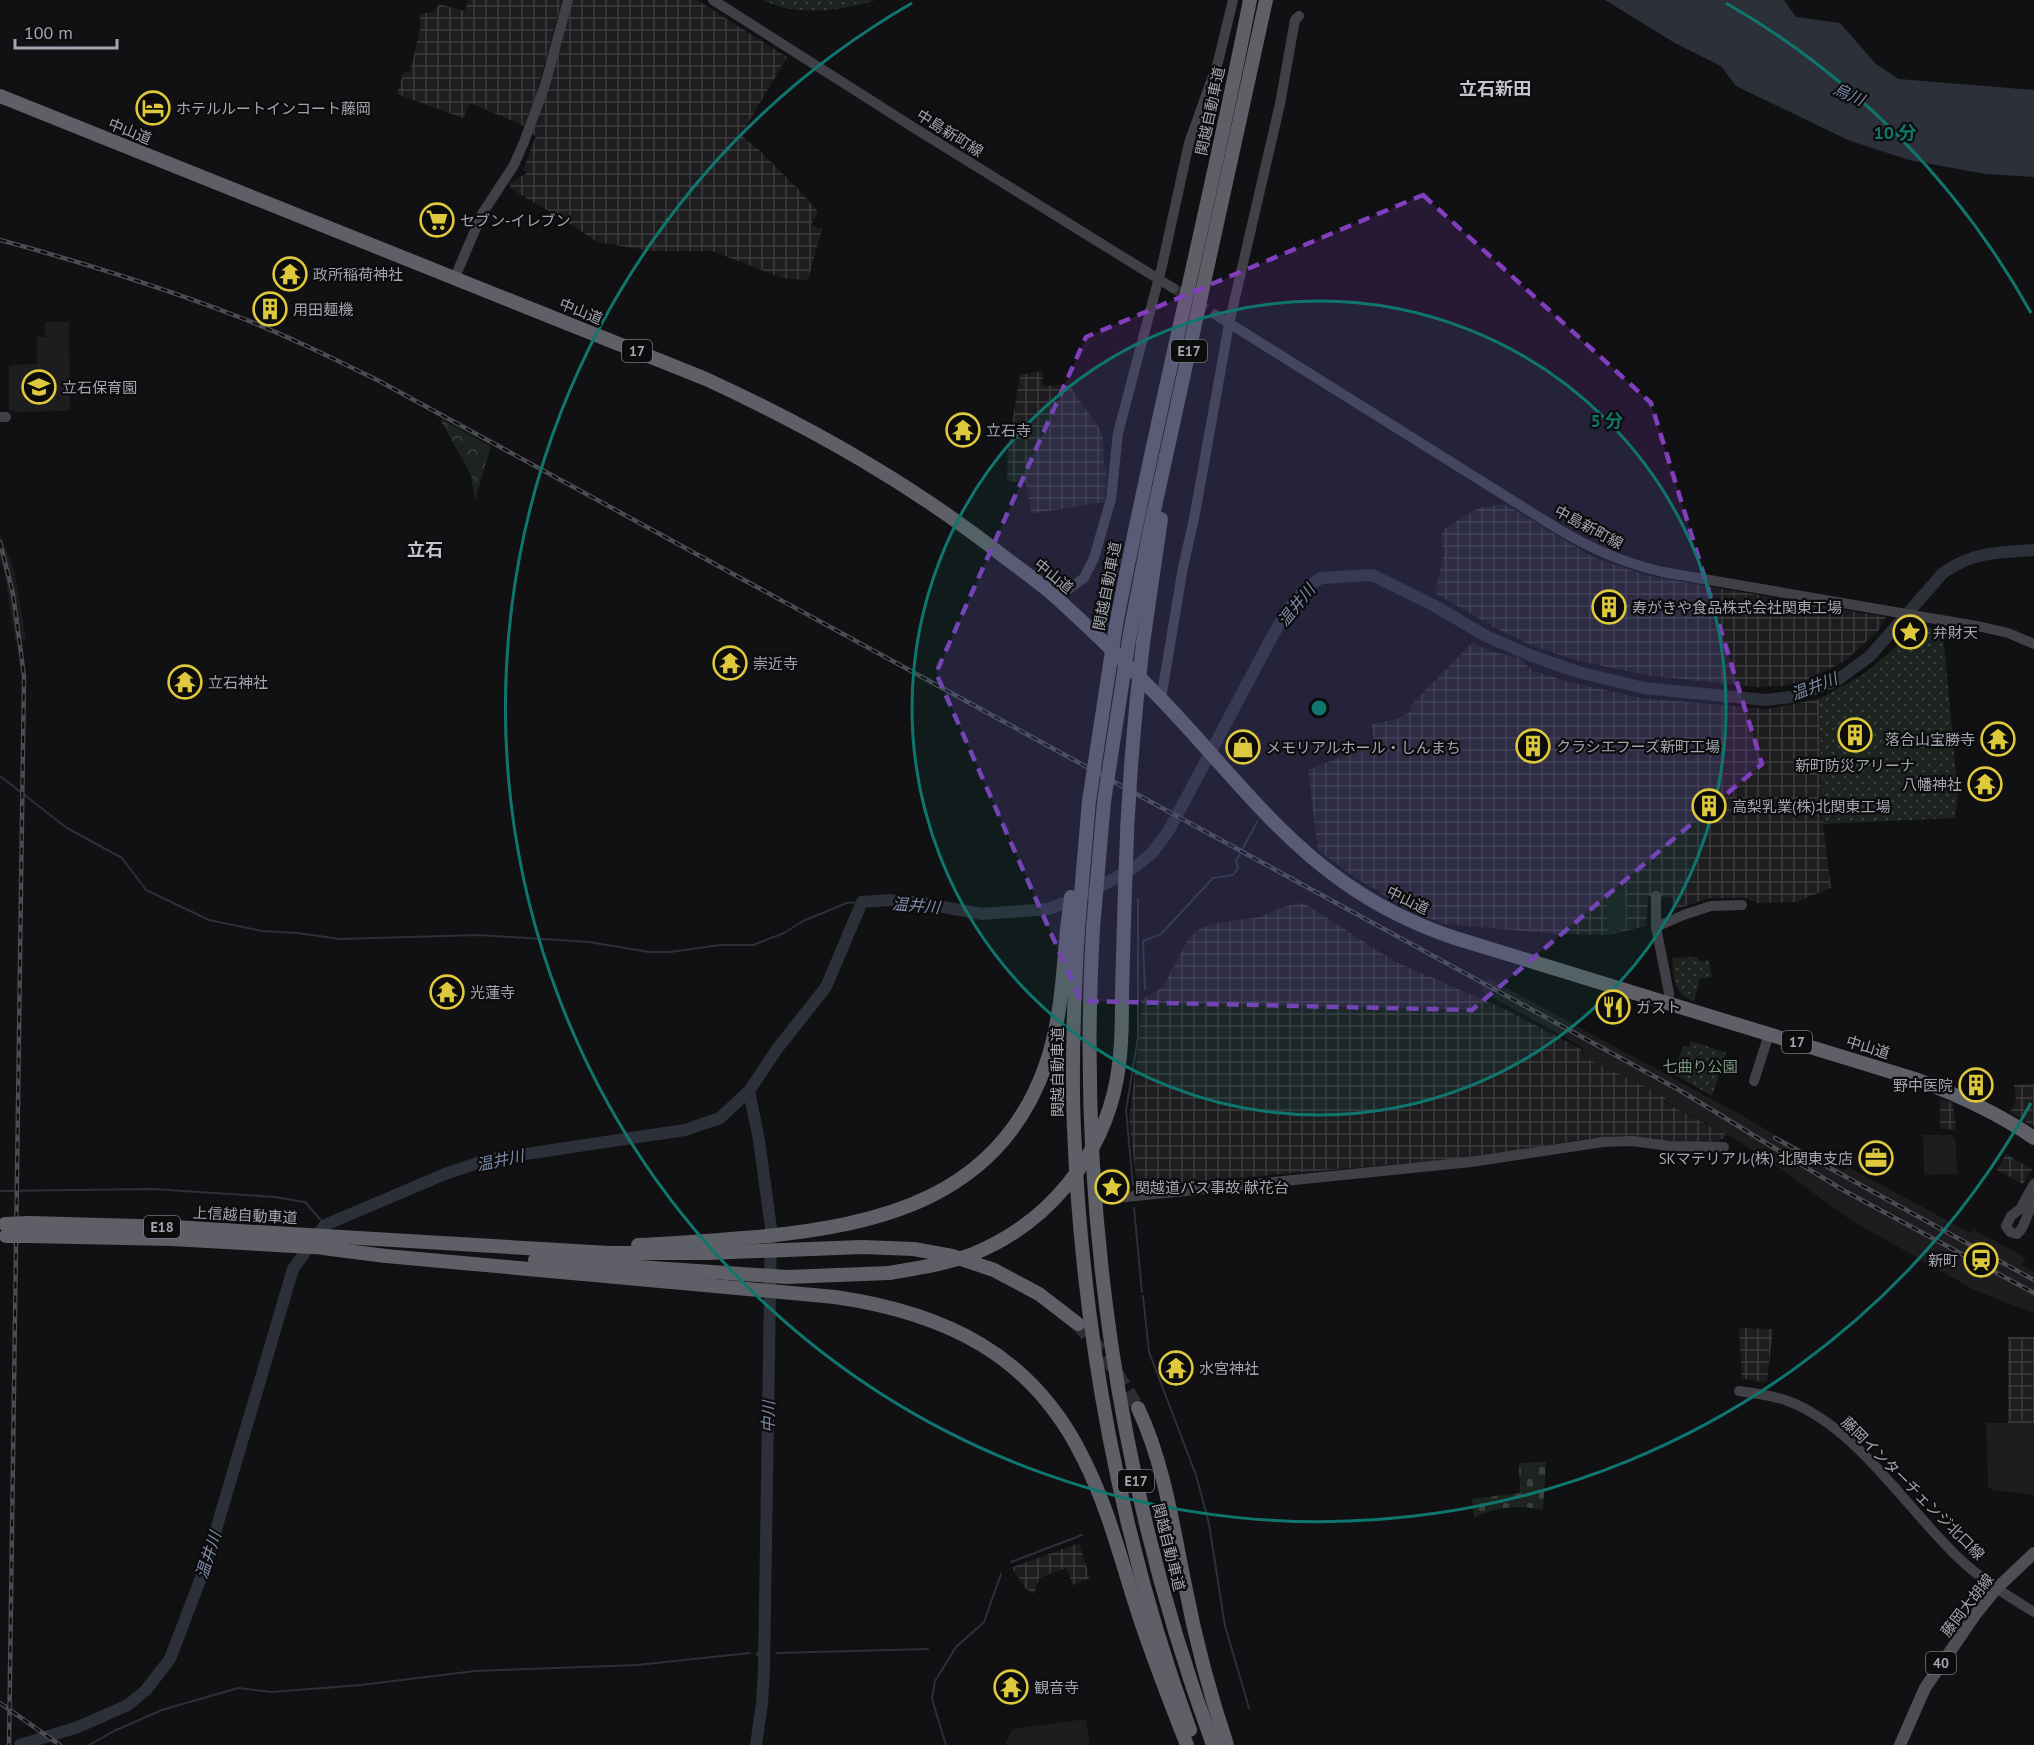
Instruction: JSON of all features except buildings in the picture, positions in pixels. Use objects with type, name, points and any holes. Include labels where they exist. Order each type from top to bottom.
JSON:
[{"type":"highway","name":"関越自動車道","points":[[1196,1745],[1154,1618],[1119,1478],[1094,1338],[1077,1188],[1072,1074],[1072,929],[1088,778],[1116,625],[1147,471],[1213,178],[1250,0]]},
{"type":"highway","name":"関越自動車道","points":[[1213,1745],[1170,1616],[1155,1560],[1130,1453],[1110,1339],[1101,1204],[1095,1187],[1089,1073],[1093,928],[1104,802],[1130,633],[1154,510],[1266,0]]},
{"type":"highway","points":[[483,1252],[786,1276],[889,1273],[952,1261],[1011,1236],[1061,1192],[1083,1162],[1104,1123],[1120,1058],[1128,814],[1143,643],[1158,535],[1231,191],[1252,70]]},
{"type":"highway","name":"中山道","points":[[0,96],[706,379],[787,417],[870,464],[950,516],[1056,598],[1161,699],[1275,823],[1314,859],[1344,882],[1387,909],[1455,938],[1898,1073],[1946,1091],[1995,1114],[2034,1138]]},
{"type":"highway","points":[[501,1253],[732,1239],[798,1232],[857,1222],[921,1202],[956,1182],[996,1148],[1022,1115],[1038,1084],[1053,1039],[1072,929]]},
{"type":"highway","name":"上信越自動車道","points":[[3,1230],[163,1227],[452,1244],[483,1252]]},
{"type":"highway","name":"上信越自動車道","points":[[29,1230],[323,1248],[483,1252]]},
{"type":"highway","points":[[501,1253],[662,1254],[862,1247],[914,1249],[952,1256],[1001,1273],[1039,1294],[1078,1323]]},
{"type":"highway","points":[[501,1253],[864,1301],[929,1318],[969,1337],[1003,1359],[1049,1404],[1083,1457],[1102,1502],[1154,1661],[1187,1745]]},
{"type":"highway","points":[[1138,1408],[1162,1470],[1190,1612],[1211,1695],[1227,1745]]},
{"type":"main road","name":"藤岡大胡線","points":[[1900,1745],[1930,1681],[1975,1615],[1996,1589],[2034,1553]]},
{"type":"street","points":[[455,277],[482,214],[514,165],[524,142],[545,85],[568,0]]},
{"type":"street","name":"中島新町線","points":[[713,0],[1173,288]]},
{"type":"street","points":[[1056,598],[1084,578],[1094,558],[1111,499],[1118,433],[1158,279],[1189,142],[1218,62],[1233,0]]},
{"type":"street","points":[[1161,699],[1183,567],[1194,519],[1229,324],[1280,104],[1295,20],[1299,16]]},
{"type":"street","name":"中島新町線","points":[[1216,315],[1555,527],[1607,555],[1663,572],[1997,630],[2034,644]]},
{"type":"street","points":[[1656,896],[1656,927],[1669,1002]]},
{"type":"street","points":[[1656,927],[1711,906],[1742,905]]},
{"type":"street","points":[[1754,1081],[1769,1034]]},
{"type":"street","points":[[1101,1204],[1471,1162],[1603,1142],[1632,1141],[1670,1146],[1724,1147]]},
{"type":"street","points":[[2034,1184],[2020,1209],[2008,1220],[2006,1226],[2010,1232],[2017,1234],[2022,1229],[2034,1200]]},
{"type":"street","name":"藤岡インターチェンジ北口線","points":[[1739,1391],[1788,1401],[1814,1413],[1844,1434],[1962,1561],[1996,1589],[2034,1612]]},
{"type":"highlighted area","points":[[1423,195],[1651,403],[1762,764],[1472,1010],[1081,1001],[936,673],[1086,337]]},
{"type":"shaded area","points":[[468,0],[562,0],[536,95],[524,126],[470,103],[463,118],[397,94],[404,71],[410,72],[420,29],[420,14],[434,12],[439,4],[465,11]]},
{"type":"shaded area","points":[[573,0],[697,0],[787,57],[741,135],[801,192],[818,212],[811,225],[822,229],[808,280],[782,278],[712,251],[651,251],[597,242],[511,189],[510,183],[527,173],[523,170],[536,136],[532,134]]},
{"type":"shaded area","name":"立石保育園","points":[[45,322],[69,322],[70,409],[67,411],[12,412],[9,409],[9,365],[37,364],[37,337],[45,337]]},
{"type":"shaded area","points":[[1043,371],[1042,386],[1069,385],[1100,429],[1103,437],[1104,468],[1107,469],[1105,502],[1035,513],[1031,512],[1026,483],[1007,481],[1008,450],[1020,375]]},
{"type":"shaded area","points":[[1504,504],[1595,558],[1649,576],[1886,617],[1878,631],[1845,661],[1807,680],[1783,686],[1756,687],[1645,675],[1579,661],[1536,647],[1499,630],[1435,593],[1444,553],[1441,537],[1444,529],[1478,508]]},
{"type":"shaded area","points":[[0,532],[15,574],[26,640],[15,642],[5,576],[0,561]]},
{"type":"shaded area","points":[[1472,643],[1494,652],[1519,658],[1533,671],[1573,683],[1641,698],[1768,709],[1819,699],[1823,824],[1831,888],[1796,902],[1757,903],[1745,898],[1710,898],[1673,910],[1672,897],[1648,896],[1646,926],[1609,935],[1559,934],[1444,924],[1408,910],[1350,874],[1318,850],[1308,770],[1375,743],[1371,724],[1397,719],[1412,711],[1410,706]]},
{"type":"shaded area","points":[[1300,903],[1307,905],[1394,961],[1504,1009],[1581,1049],[1584,1057],[1666,1097],[1664,1102],[1727,1135],[1718,1142],[1669,1142],[1617,1136],[1578,1140],[1478,1157],[1137,1187],[1129,1119],[1139,1041],[1141,1000],[1156,992],[1165,983],[1188,939],[1198,930],[1211,924],[1260,917],[1283,907]]},
{"type":"shaded area","points":[[1488,978],[1779,1137],[1845,1171],[1848,1167],[1971,1233],[1974,1230],[2026,1258],[2021,1265],[2034,1272],[2034,1313],[1976,1291],[1849,1219],[1773,1163],[1730,1136],[1664,1101],[1666,1097],[1585,1057],[1582,1047],[1481,991]]},
{"type":"shaded area","points":[[2034,1084],[2034,1127],[2010,1112],[2016,1101],[2014,1085]]},
{"type":"shaded area","points":[[1940,1099],[1953,1103],[1956,1127],[1954,1130],[1940,1129]]},
{"type":"shaded area","points":[[1923,1135],[1951,1135],[1955,1139],[1958,1174],[1924,1175]]},
{"type":"shaded area","points":[[2006,1154],[2032,1169],[2023,1184],[1997,1170]]},
{"type":"shaded area","points":[[1743,1328],[1773,1329],[1767,1380],[1764,1383],[1742,1378],[1739,1330]]},
{"type":"shaded area","points":[[2008,1337],[2034,1337],[2034,1423],[2008,1423]]},
{"type":"shaded area","points":[[1986,1423],[2034,1423],[2034,1495],[1992,1490],[1988,1487]]},
{"type":"shaded area","points":[[1079,1543],[1090,1578],[1073,1585],[1066,1568],[1039,1578],[1034,1594],[1025,1588],[1013,1569],[1013,1567]]},
{"type":"shaded area","points":[[1086,1719],[1090,1745],[1006,1745],[1013,1729]]},
{"type":"green space","points":[[763,0],[876,0],[834,9],[804,10],[790,9]]},
{"type":"green space","points":[[442,419],[491,447],[475,500],[471,475],[441,421]]},
{"type":"green space","points":[[1928,627],[1943,632],[1958,794],[1955,818],[1823,824],[1819,699],[1864,674],[1898,645],[1911,643]]},
{"type":"green space","points":[[1625,891],[1626,929],[1610,933],[1607,931],[1607,892]]},
{"type":"green space","points":[[1698,957],[1699,961],[1709,960],[1712,977],[1700,979],[1694,1001],[1678,990],[1674,979],[1672,958]]},
{"type":"green space","name":"七曲り公園","points":[[1691,1041],[1726,1053],[1712,1096],[1672,1073],[1684,1046],[1689,1047]]},
{"type":"green space","points":[[1546,1462],[1543,1510],[1525,1507],[1508,1508],[1491,1511],[1474,1518],[1472,1499],[1520,1493],[1519,1463]]},
{"type":"water","name":"烏川","points":[[1605,0],[1784,0],[1796,17],[1840,23],[1876,64],[1899,79],[2034,90],[2034,177],[1985,174],[1909,160],[1848,140],[1736,86],[1721,66],[1673,42]]},
{"type":"waterway","name":"温井川","points":[[20,1745],[78,1727],[128,1705],[146,1690],[170,1659],[205,1567],[293,1269],[325,1225],[445,1174],[486,1160],[685,1130],[720,1118],[749,1091],[777,1049],[826,987],[862,902],[889,900],[921,903],[982,914],[1048,909],[1081,897],[1132,869],[1151,854],[1168,832],[1288,610],[1306,589],[1321,578],[1372,575],[1433,605],[1486,636],[1532,656],[1578,672],[1644,688],[1765,700],[1792,697],[1836,681],[1870,656],[1943,573],[1954,566],[1986,554],[2034,550]]},
{"type":"waterway","points":[[0,776],[67,828],[122,858],[146,890],[209,920],[262,931],[340,939],[479,935],[589,942],[649,952],[670,952],[720,945],[753,945],[847,903],[862,902]]},
{"type":"waterway","points":[[1145,989],[1143,941],[1161,934],[1213,878],[1233,875],[1238,868],[1236,861],[1257,822]]},
{"type":"waterway","name":"温井川","points":[[1139,863],[1139,871]]},
{"type":"waterway","points":[[1133,1185],[1126,1110],[1138,1038],[1138,899]]},
{"type":"waterway","name":"中川","points":[[749,1091],[759,1140],[771,1228],[764,1669],[756,1745]]},
{"type":"waterway","points":[[0,1191],[153,1189],[275,1197],[305,1202],[325,1225]]},
{"type":"waterway","points":[[1134,1208],[1142,1292]]},
{"type":"waterway","points":[[1143,1296],[1149,1352],[1196,1475],[1209,1524],[1225,1626],[1249,1708]]},
{"type":"waterway","points":[[1011,1562],[1082,1535]]},
{"type":"waterway","points":[[946,1745],[932,1699],[935,1681],[956,1647],[984,1622],[1001,1574]]},
{"type":"waterway","points":[[776,1653],[928,1649]]},
{"type":"waterway","points":[[89,1745],[114,1731],[162,1710],[238,1688],[272,1692],[361,1685],[475,1671],[637,1665],[750,1653]]},
{"type":"waterway","name":"中川","points":[[757,1653],[769,1653]]},
{"type":"waterway","name":"中川","points":[[757,1655],[764,1655]]},
{"type":"tunnel","points":[[1173,288],[1216,315]]},
{"type":"tunnel","points":[[1078,1324],[1107,1358],[1138,1408]]},
{"type":"railway","points":[[0,240],[61,257],[210,306],[275,332],[381,382],[1681,1091],[1843,1190],[2034,1293]]},
{"type":"railway","points":[[0,542],[13,594],[24,676],[9,1745]]},
{"type":"railway","points":[[1775,1138],[2034,1280]]},
{"type":"railway","points":[[0,1703],[60,1745]]},
{"type":"place","name":"ホテルルートインコート藤岡","points":[[153,108]]},
{"type":"place","name":"セブン-イレブン","points":[[437,220]]},
{"type":"place","name":"政所稲荷神社","points":[[290,274]]},
{"type":"place","name":"用田麺機","points":[[270,309]]},
{"type":"place","name":"立石保育園","points":[[39,387]]},
{"type":"place","name":"立石寺","points":[[963,430]]},
{"type":"place","name":"寿がきや食品株式会社関東工場","points":[[1609,607]]},
{"type":"place","name":"弁財天","points":[[1910,632]]},
{"type":"place","name":"崇近寺","points":[[730,663]]},
{"type":"place","name":"立石神社","points":[[185,682]]},
{"type":"place","name":"新町防災アリーナ","points":[[1855,735]]},
{"type":"place","name":"落合山宝勝寺","points":[[1998,739]]},
{"type":"place","name":"クラシエフーズ新町工場","points":[[1533,746]]},
{"type":"place","name":"メモリアルホール・しんまち","points":[[1243,747]]},
{"type":"place","name":"八幡神社","points":[[1985,784]]},
{"type":"place","name":"高梨乳業(株)北関東工場","points":[[1709,806]]},
{"type":"place","name":"光蓮寺","points":[[447,992]]},
{"type":"place","name":"ガスト","points":[[1613,1007]]},
{"type":"place","name":"野中医院","points":[[1976,1085]]},
{"type":"place","name":"SKマテリアル(株) 北関東支店","points":[[1876,1158]]},
{"type":"place","name":"関越道バス事故 献花台","points":[[1112,1187]]},
{"type":"place","name":"新町","points":[[1981,1260]]},
{"type":"place","name":"水宮神社","points":[[1176,1368]]},
{"type":"place","name":"観音寺","points":[[1011,1687]]},
{"type":"district","name":"立石新田","points":[[1495,88]]},
{"type":"district","name":"立石","points":[[425,549]]}]
